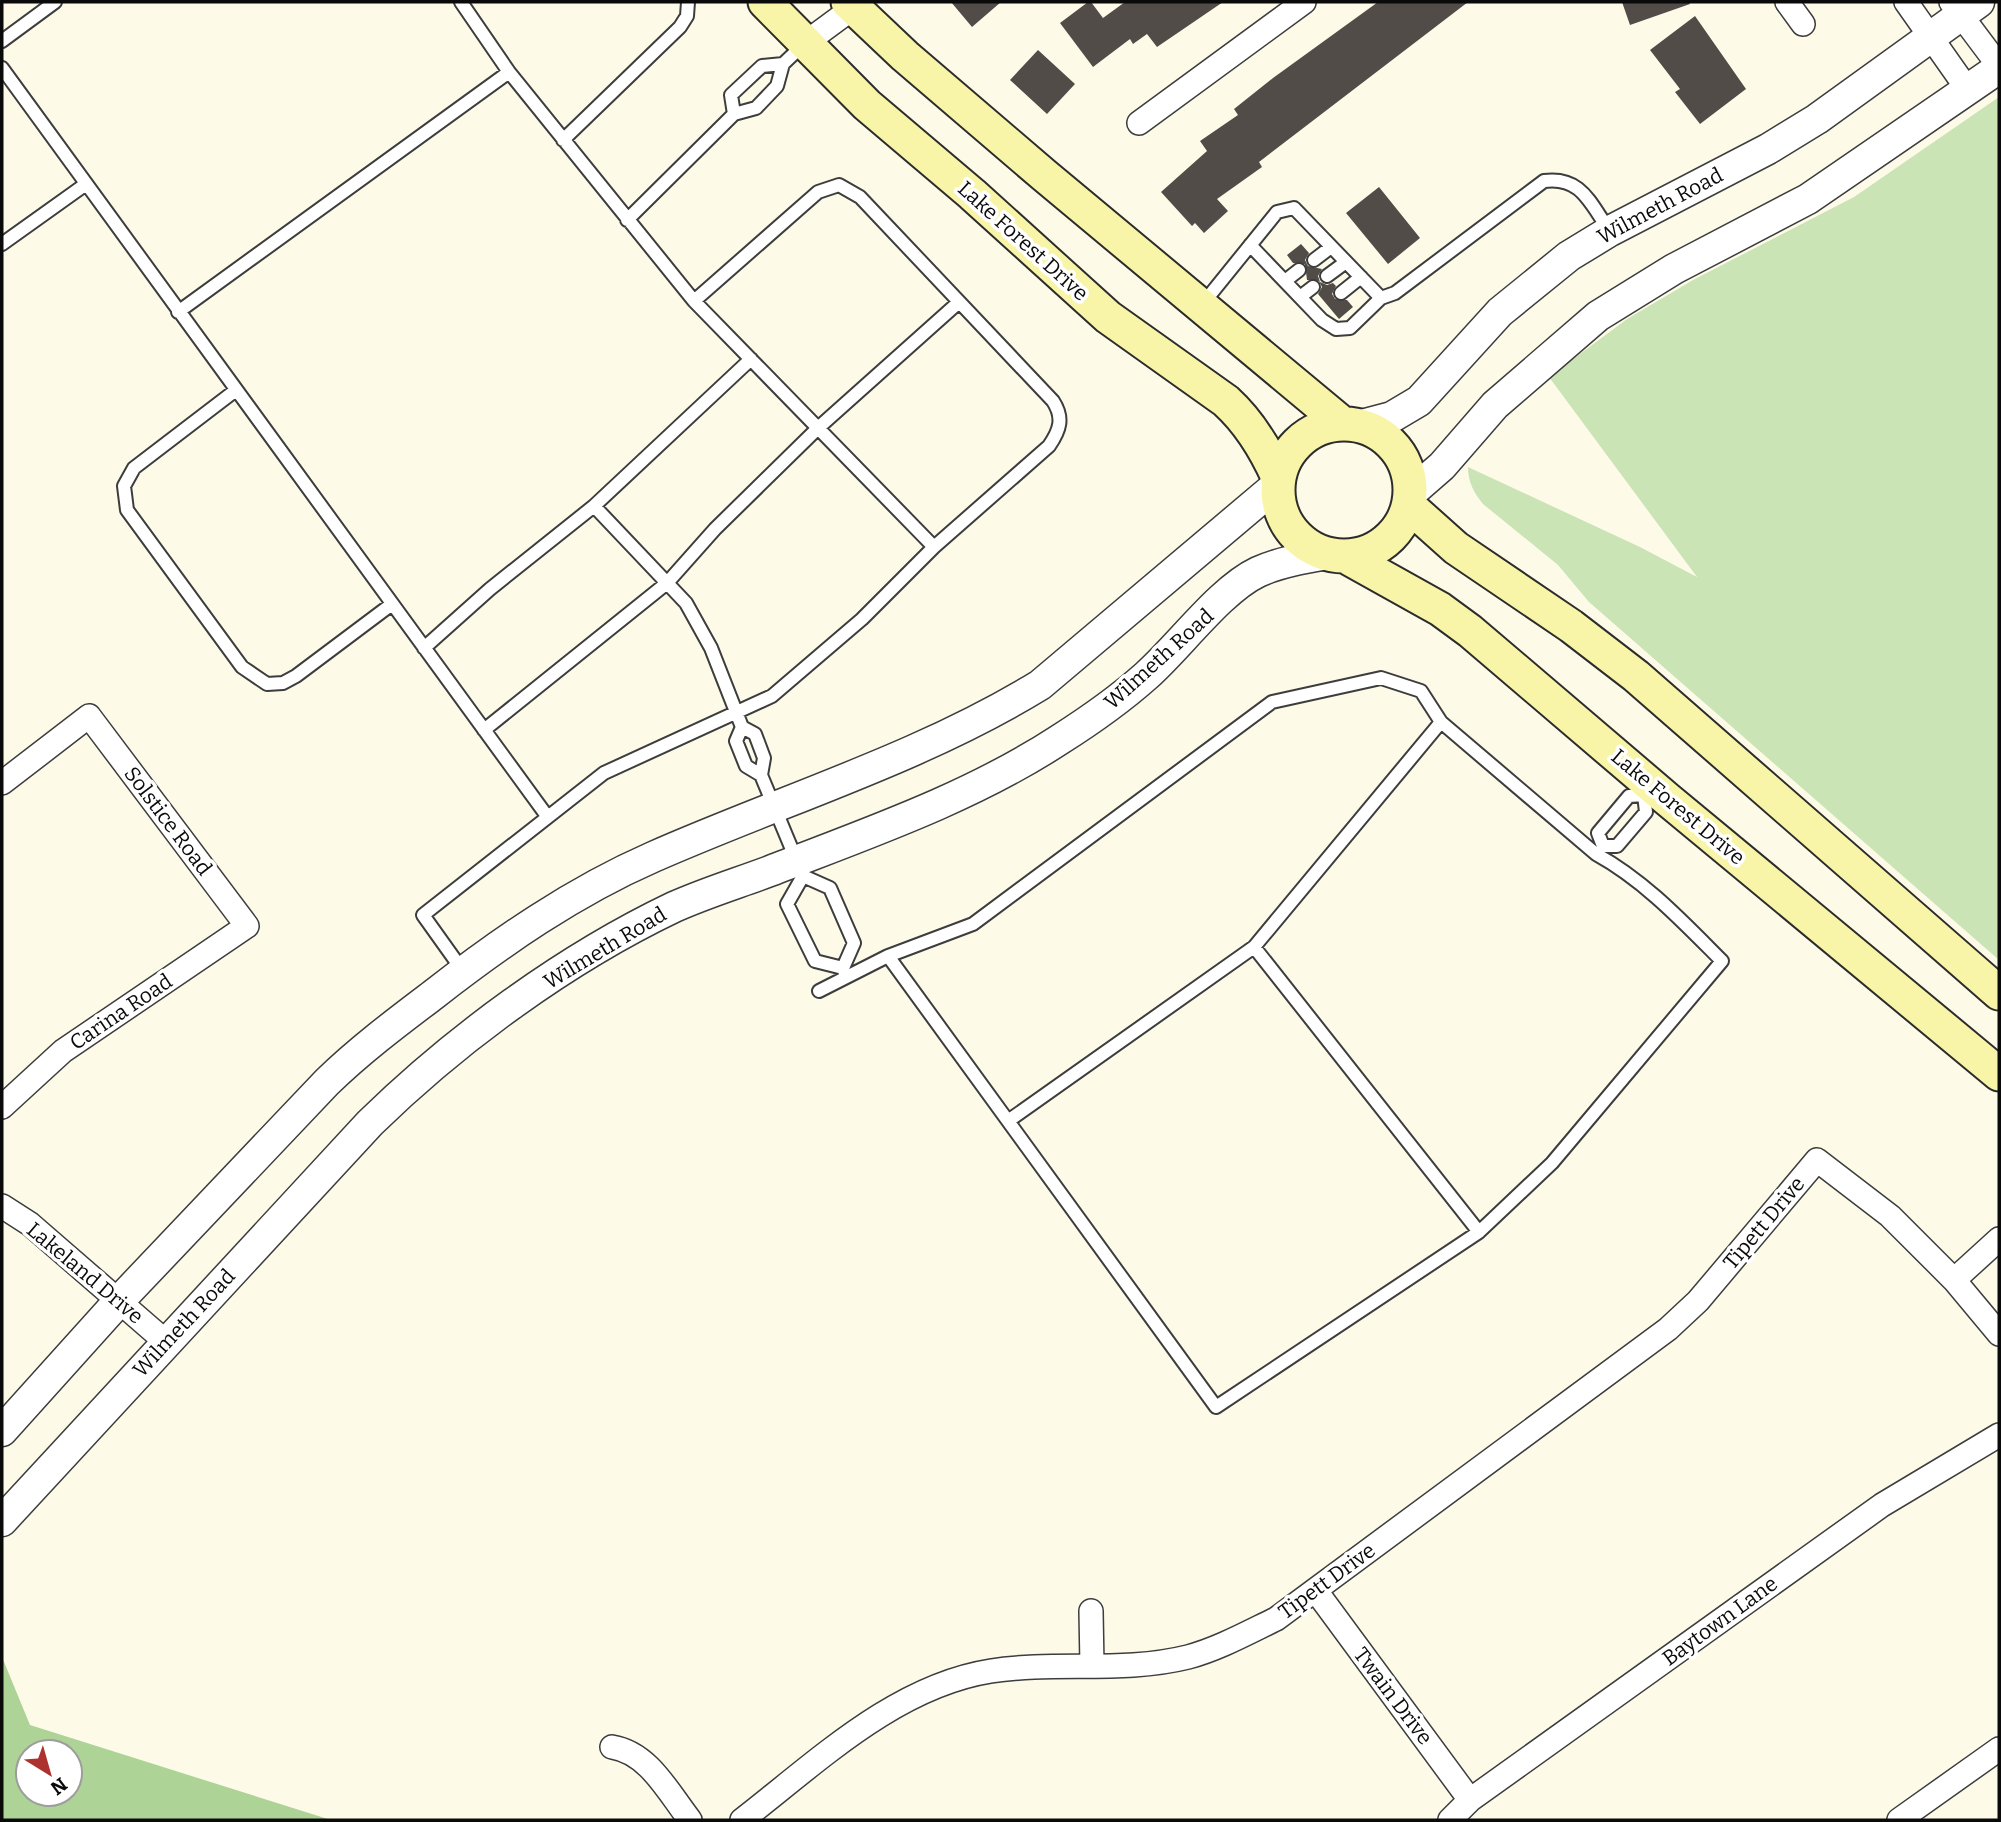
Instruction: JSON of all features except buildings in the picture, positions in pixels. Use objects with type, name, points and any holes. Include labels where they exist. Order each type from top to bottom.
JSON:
[{"type":"main road","name":"Lake Forest Drive","points":[[765,2],[793,54],[867,105],[972,194],[1108,317],[1226,401],[1241,415],[1266,452],[1278,481]]},
{"type":"main road","points":[[854,4],[915,65],[1201,306],[1351,425],[1378,434],[1395,448],[1408,474],[1410,500],[1395,530],[1372,548],[1337,555],[1303,541],[1293,531],[1280,505],[1278,481],[1292,449],[1302,439],[1322,428],[1351,425]]},
{"type":"main road","points":[[1410,500],[1456,548],[1571,626],[1636,676],[1999,993]]},
{"type":"main road","name":"Lake Forest Drive","points":[[1337,555],[1440,609],[1470,631],[1648,790],[1999,1074]]},
{"type":"street","points":[[1139,124],[1304,2]]},
{"type":"street","points":[[1787,2],[1803,24]]},
{"type":"street","points":[[1906,2],[1968,90]]},
{"type":"street","points":[[793,54],[854,4]]},
{"type":"street","points":[[1410,500],[1495,404],[1598,316],[1674,269],[1808,199],[1999,67],[1963,6]]},
{"type":"street","name":"Wilmeth Road","points":[[1351,425],[1392,417],[1419,401],[1500,312],[1569,256],[1610,230],[1768,149],[1817,119],[1931,36],[1963,6]]},
{"type":"street","points":[[2,1431],[119,1301],[358,1052],[463,972],[505,941],[600,883],[650,858],[923,746],[975,722],[1040,685],[1278,481]]},
{"type":"street","name":"Wilmeth Road","points":[[2,1521],[402,1091],[506,1010],[603,945],[676,906],[800,868],[981,785],[1058,741],[1146,676],[1235,587],[1269,568],[1298,559],[1337,555]]},
{"type":"street","name":"Solstice Road","points":[[2,783],[89,716],[247,926]]},
{"type":"street","name":"Carina Road","points":[[2,1107],[62,1051],[247,926]]},
{"type":"street","name":"Tipett Drive","points":[[742,1820],[891,1710],[936,1686],[991,1671],[1092,1666],[1187,1657],[1224,1644],[1276,1619],[1668,1329],[1698,1301],[1818,1160],[1890,1216],[1954,1280]]},
{"type":"street","name":"Lakeland Drive","points":[[2,1206],[30,1224],[166,1342]]},
{"type":"street","points":[[1999,1238],[1954,1280],[1999,1334]]},
{"type":"street","name":"Baytown Lane","points":[[1450,1820],[1470,1800],[1882,1505],[1999,1435]]},
{"type":"street","name":"Twain Drive","points":[[1316,1591],[1470,1800]]},
{"type":"street","points":[[1091,1611],[1092,1666]]},
{"type":"street","points":[[612,1747],[630,1750],[644,1760],[690,1820]]},
{"type":"street","points":[[1899,1820],[1999,1749]]},
{"type":"lane","points":[[2,41],[55,2]]},
{"type":"lane","points":[[563,140],[680,27],[687,16],[688,2]]},
{"type":"lane","points":[[463,3],[509,72],[694,301],[934,547]]},
{"type":"lane","points":[[626,220],[734,114],[756,108],[777,86],[793,54]]},
{"type":"lane","points":[[734,114],[732,94],[762,66],[793,54]]},
{"type":"lane","points":[[2,68],[547,816]]},
{"type":"lane","points":[[178,312],[509,72]]},
{"type":"lane","points":[[1250,245],[1315,312],[1336,329],[1350,328],[1381,298],[1395,293],[1545,181],[1562,179],[1578,186],[1610,230]]},
{"type":"lane","points":[[2,244],[86,184]]},
{"type":"lane","points":[[463,972],[423,915],[604,773],[772,696],[1049,446],[1061,422],[1053,401],[860,197],[839,185],[818,192],[694,301]]},
{"type":"lane","points":[[1201,306],[1277,212],[1294,208],[1381,298]]},
{"type":"lane","points":[[1314,260],[1331,247]]},
{"type":"lane","points":[[1328,276],[1346,262]]},
{"type":"lane","points":[[1285,281],[1299,271]]},
{"type":"lane","points":[[1341,293],[1361,277]]},
{"type":"lane","points":[[1300,297],[1313,287]]},
{"type":"lane","points":[[484,730],[667,583],[715,529],[818,428],[960,302]]},
{"type":"lane","points":[[1315,312],[1326,304]]},
{"type":"lane","points":[[424,648],[490,589],[594,506],[751,359]]},
{"type":"lane","points":[[236,390],[134,468],[124,486],[127,510],[242,667],[267,684],[282,683],[296,676],[392,604]]},
{"type":"lane","points":[[594,506],[686,603],[698,621],[742,727],[755,734],[764,758],[761,775]]},
{"type":"lane","points":[[819,990],[845,973],[888,956],[973,924],[1272,702],[1381,678],[1422,691],[1441,723],[1656,895],[1722,961],[1552,1163],[1479,1233],[1216,1408],[888,956]]},
{"type":"lane","points":[[1008,1121],[1254,947],[1441,723]]},
{"type":"lane","points":[[742,727],[736,741],[746,766],[761,775],[800,868],[830,888],[854,943],[845,973]]},
{"type":"lane","points":[[1648,790],[1646,812],[1617,846],[1600,850],[1598,833],[1629,796],[1648,790]]},
{"type":"lane","points":[[800,868],[787,904],[815,961],[845,973]]},
{"type":"lane","points":[[1254,947],[1479,1233]]},
{"type":"green space","points":[[1999,97],[1999,960],[1589,602],[1558,565],[1483,504],[1472,487],[1468,467],[1640,547],[1697,577],[1549,377],[1627,319],[1693,280],[1854,197]]},
{"type":"green space","points":[[2,1657],[30,1725],[71,1738],[14,1738],[14,1808],[84,1808],[84,1742],[331,1820],[2,1820]]}]
